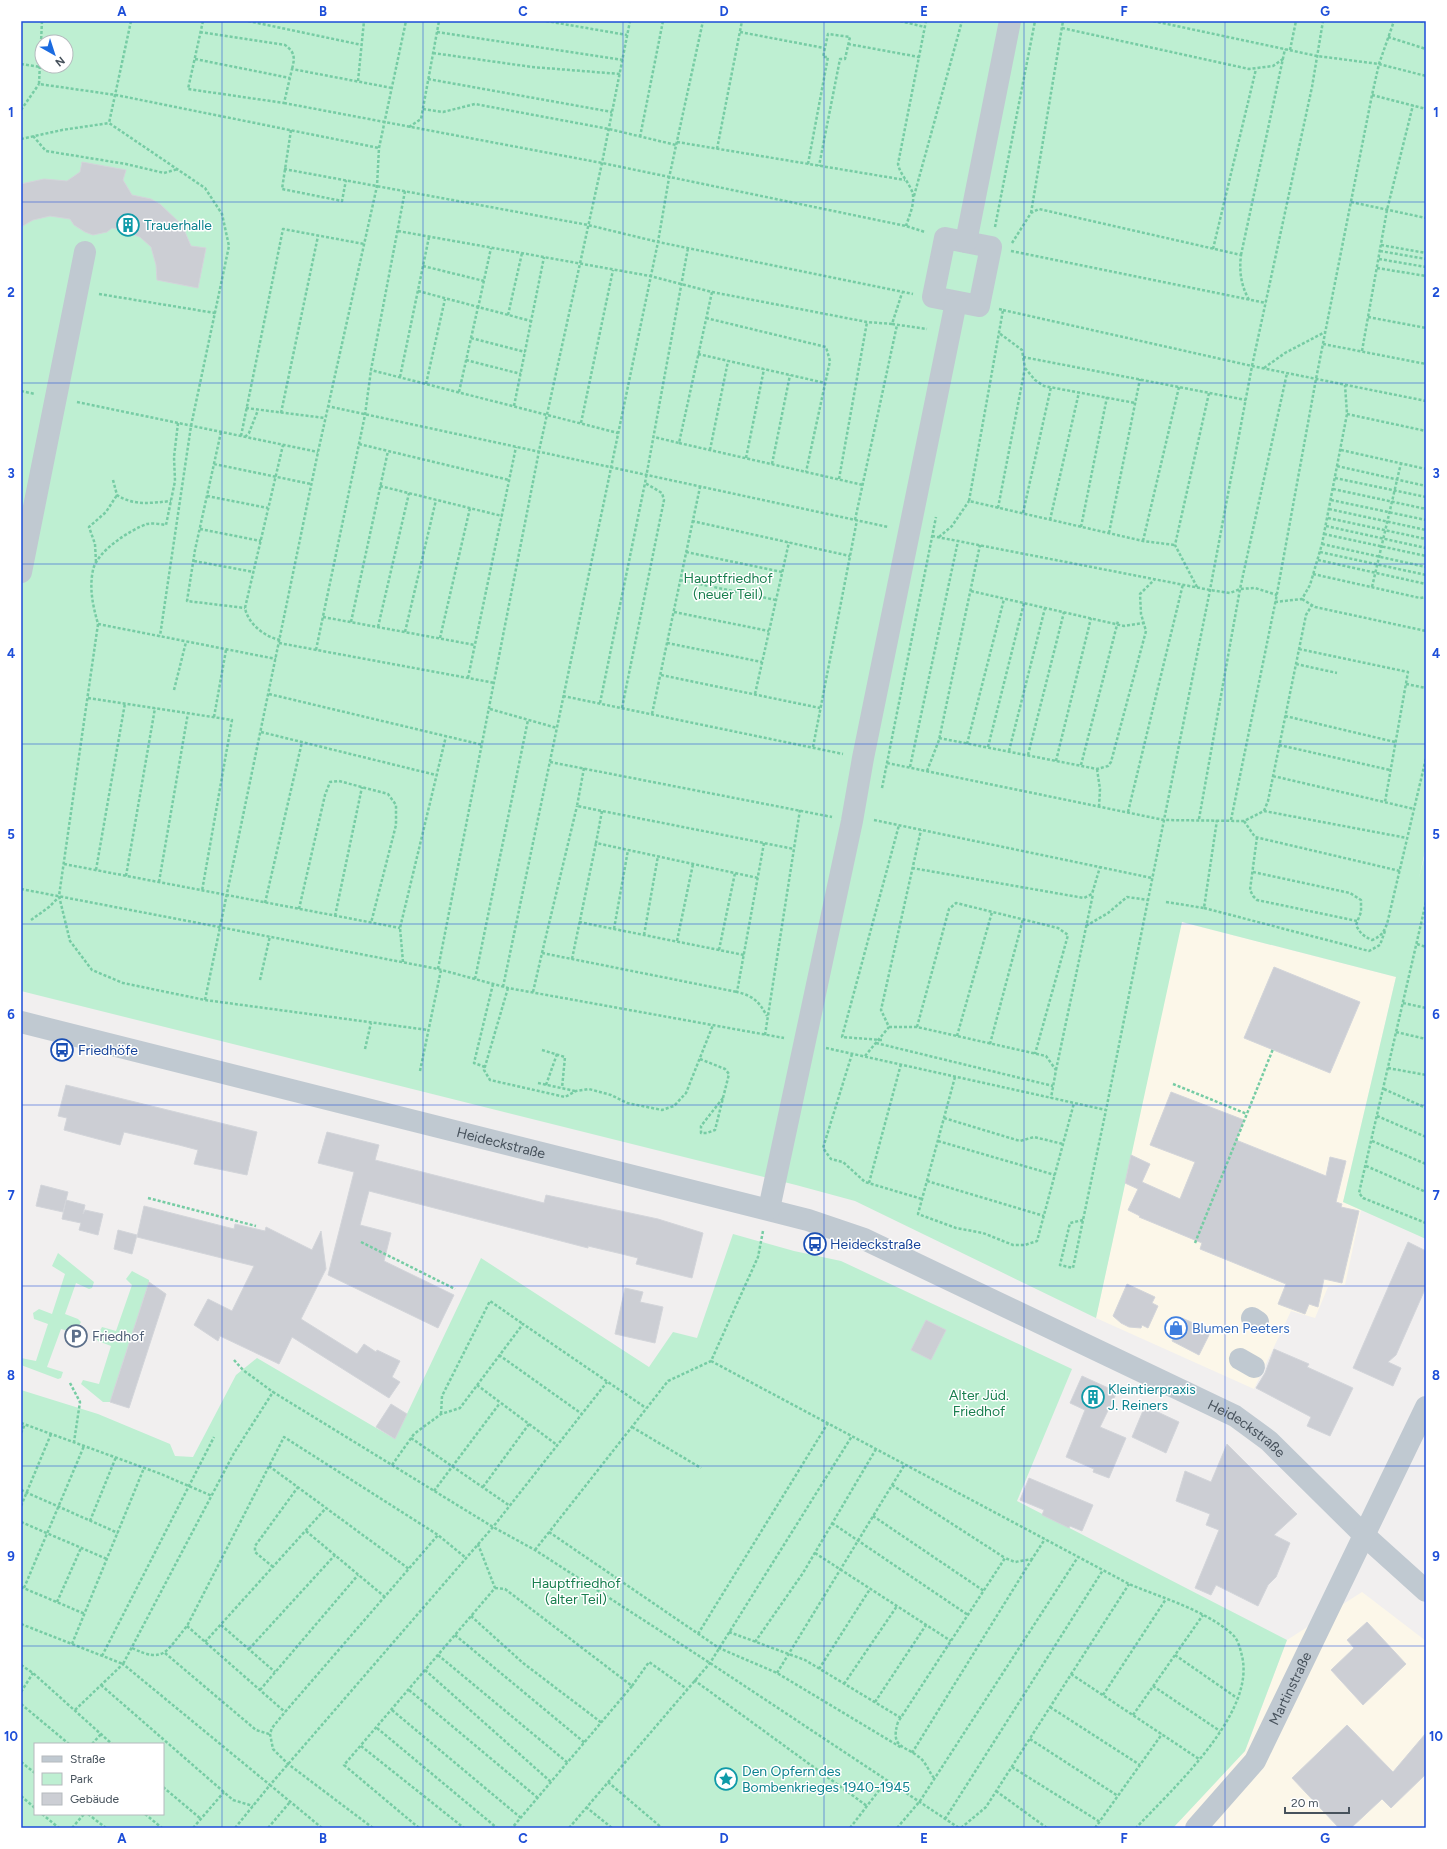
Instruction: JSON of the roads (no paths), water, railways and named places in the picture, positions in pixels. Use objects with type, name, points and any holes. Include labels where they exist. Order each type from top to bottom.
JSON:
[{"type":"street","points":[[956,240],[991,247],[979,306],[933,297],[956,240],[1010,21]]},
{"type":"street","points":[[21,572],[85,252]]},
{"type":"street","points":[[769,1210],[806,1044],[852,821],[863,758],[956,302]]},
{"type":"street","name":"Heideckstraße","points":[[21,1022],[822,1223],[864,1238],[1235,1416],[1268,1441],[1365,1536],[1426,1591]]},
{"type":"street","name":"Martinstraße","points":[[1196,1828],[1255,1761],[1426,1407]]},
{"type":"place","name":"Trauerhalle","points":[[128,225]]},
{"type":"place","name":"Friedhöfe","points":[[62,1050]]},
{"type":"place","name":"Heideckstraße","points":[[815,1244]]},
{"type":"place","name":"Blumen Peeters","points":[[1176,1328]]},
{"type":"place","name":"Friedhof","points":[[76,1336]]},
{"type":"place","name":"Kleintierpraxis J. Reiners","points":[[1093,1397]]},
{"type":"place","name":"Den Opfern des Bombenkrieges 1940-1945","points":[[726,1779]]},
{"type":"park label","name":"Hauptfriedhof (neuer Teil)","points":[[728,586]]},
{"type":"park label","name":"Alter Jüd. Friedhof","points":[[979,1404]]},
{"type":"park label","name":"Hauptfriedhof (alter Teil)","points":[[576,1592]]}]
